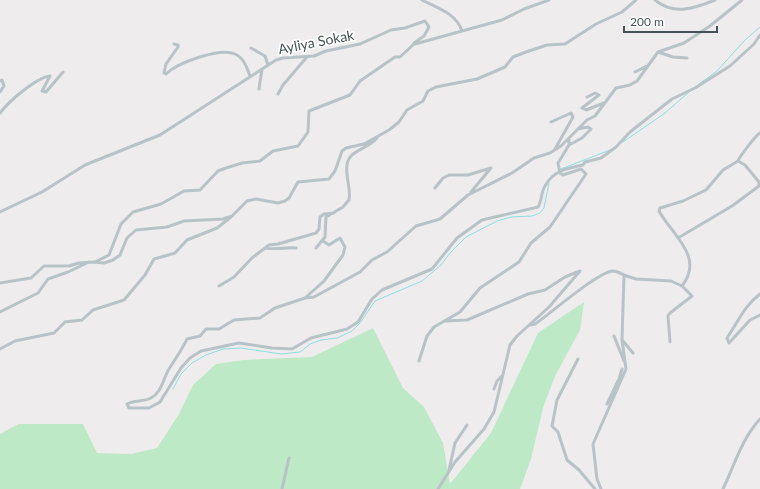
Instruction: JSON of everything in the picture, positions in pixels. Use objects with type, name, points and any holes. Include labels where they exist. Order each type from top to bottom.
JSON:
[{"type":"street","points":[[422,0],[442,8],[459,24],[462,31]]},
{"type":"street","points":[[94,262],[109,255],[121,224],[133,212],[161,204],[184,192],[200,190],[218,171],[242,163],[260,161],[273,150],[298,146],[308,132],[309,111],[350,95],[360,81],[395,57],[400,57],[414,44],[502,20],[524,9],[549,0]]},
{"type":"street","points":[[0,349],[15,341],[54,333],[65,322],[82,320],[93,310],[124,300],[145,276],[154,259],[175,253],[187,240],[217,228],[247,201],[256,199],[278,203],[289,198],[295,185],[301,181],[329,179],[335,171],[342,152],[346,148],[364,144],[378,137],[399,122],[407,110],[423,101],[428,91],[436,87],[477,79],[505,67],[513,57],[526,52],[547,45],[565,44],[596,24],[622,12],[636,0]]},
{"type":"street","points":[[655,0],[665,8],[689,9],[702,6],[715,0]]},
{"type":"street","points":[[468,195],[512,173],[534,158],[554,150],[570,139],[587,120],[595,116],[616,88],[622,88],[634,84],[658,52],[684,43],[710,26],[742,0]]},
{"type":"street","name":"Ayliya Sokak","points":[[0,212],[42,192],[85,165],[151,140],[250,76],[268,65],[284,58],[307,57],[366,42],[392,30],[405,28],[421,21],[426,22],[429,27],[427,32],[414,44]]},
{"type":"street","points":[[435,188],[443,178],[449,175],[471,175],[491,168],[476,189],[440,219],[416,226],[387,252],[372,260],[360,272],[314,297],[305,298],[275,308],[260,318],[234,320],[219,329],[206,329],[200,336],[187,339],[169,368],[158,392],[152,398],[139,402],[130,402],[127,404],[129,408],[149,408],[160,402],[181,368],[201,351],[240,343],[272,348],[292,349],[311,338],[350,327],[358,322],[372,299],[382,290],[432,268],[451,244],[470,227],[486,218],[530,211],[538,207],[544,187],[557,172],[601,158],[672,99],[687,92],[730,66],[754,44],[760,35]]},
{"type":"street","points":[[174,44],[178,45],[178,47],[166,64],[164,73],[166,74],[177,65],[204,56],[227,52],[233,53],[243,61],[250,76]]},
{"type":"street","points":[[251,48],[265,56],[268,65]]},
{"type":"street","points":[[658,52],[673,57],[687,58]]},
{"type":"street","points":[[278,94],[283,85],[307,57]]},
{"type":"street","points":[[635,72],[642,70],[650,63]]},
{"type":"street","points":[[258,89],[262,69]]},
{"type":"street","points":[[0,113],[13,99],[46,76],[50,76],[42,91],[46,92],[63,72]]},
{"type":"street","points":[[0,80],[2,80],[4,86],[0,92]]},
{"type":"street","points":[[587,97],[595,93],[599,95],[582,108],[586,110],[606,102]]},
{"type":"street","points":[[551,122],[571,113],[573,117],[554,150]]},
{"type":"street","points":[[569,145],[582,138],[591,129],[588,127],[578,129]]},
{"type":"street","points":[[682,286],[690,274],[688,256],[678,238],[659,211],[660,208],[683,201],[706,190],[723,170],[738,161],[739,156],[749,147],[756,135],[760,133]]},
{"type":"street","points":[[316,248],[323,241],[326,233],[326,217],[334,214],[349,200],[348,160],[355,153],[370,145],[378,137]]},
{"type":"street","points":[[419,361],[428,336],[434,327],[460,312],[480,288],[519,262],[531,243],[550,227],[586,174],[582,169],[563,175],[560,173],[558,163],[569,145],[570,139]]},
{"type":"street","points":[[678,238],[732,206],[759,186],[759,182],[745,164],[738,161]]},
{"type":"street","points":[[219,286],[234,278],[255,255],[269,245],[278,244],[316,233],[319,229],[320,217],[324,214],[334,214]]},
{"type":"street","points":[[0,283],[30,278],[44,266],[69,266],[89,262],[104,263],[117,258],[120,256],[126,238],[136,230],[167,227],[184,221],[216,220],[232,216]]},
{"type":"street","points":[[305,298],[324,282],[344,255],[345,247],[340,238],[336,239],[329,245],[323,241]]},
{"type":"street","points":[[265,248],[296,248]]},
{"type":"street","points":[[0,312],[38,293],[48,279],[89,262]]},
{"type":"street","points":[[438,489],[449,472],[484,429],[494,412],[510,345],[517,336],[531,325],[536,318],[549,307],[580,271],[565,277],[545,290],[528,294],[467,320],[445,321]]},
{"type":"street","points":[[531,325],[535,324],[557,309],[599,276],[611,271],[636,279],[665,280],[682,286],[692,296],[670,312],[668,316],[670,342]]},
{"type":"street","points":[[600,489],[597,479],[593,444],[621,380],[626,364],[622,340],[624,275]]},
{"type":"street","points":[[760,294],[750,302],[745,309],[727,338],[729,343],[750,320],[760,316]]},
{"type":"street","points":[[614,336],[626,364]]},
{"type":"street","points":[[622,340],[633,353]]},
{"type":"street","points":[[578,359],[557,400],[552,426],[558,432],[566,460],[579,470],[595,489]]},
{"type":"street","points":[[621,380],[619,379],[622,369]]},
{"type":"street","points":[[494,389],[497,381],[502,376]]},
{"type":"street","points":[[607,404],[618,381],[621,380]]},
{"type":"street","points":[[722,489],[732,470],[739,448],[752,428],[760,419]]},
{"type":"street","points":[[449,472],[455,443],[467,425]]},
{"type":"street","points":[[282,489],[289,458]]},
{"type":"green space","points":[[584,302],[580,330],[555,376],[543,408],[531,459],[520,489],[0,489],[0,434],[19,424],[83,424],[97,453],[131,454],[157,448],[179,414],[193,385],[216,364],[244,360],[312,357],[373,328],[403,388],[424,407],[443,443],[450,484],[491,433],[538,333]]},
{"type":"waterway","points":[[699,84],[717,71],[744,41],[760,27]]},
{"type":"waterway","points":[[623,142],[665,113],[689,92]]},
{"type":"waterway","points":[[561,169],[610,150]]},
{"type":"waterway","points":[[173,389],[181,374],[192,363],[206,355],[223,349],[241,348],[281,354],[300,352],[310,344],[321,340],[337,338],[352,331],[360,323],[375,301],[422,281],[441,265],[450,253],[466,237],[497,221],[511,217],[532,216],[540,213],[544,208],[549,183]]}]
